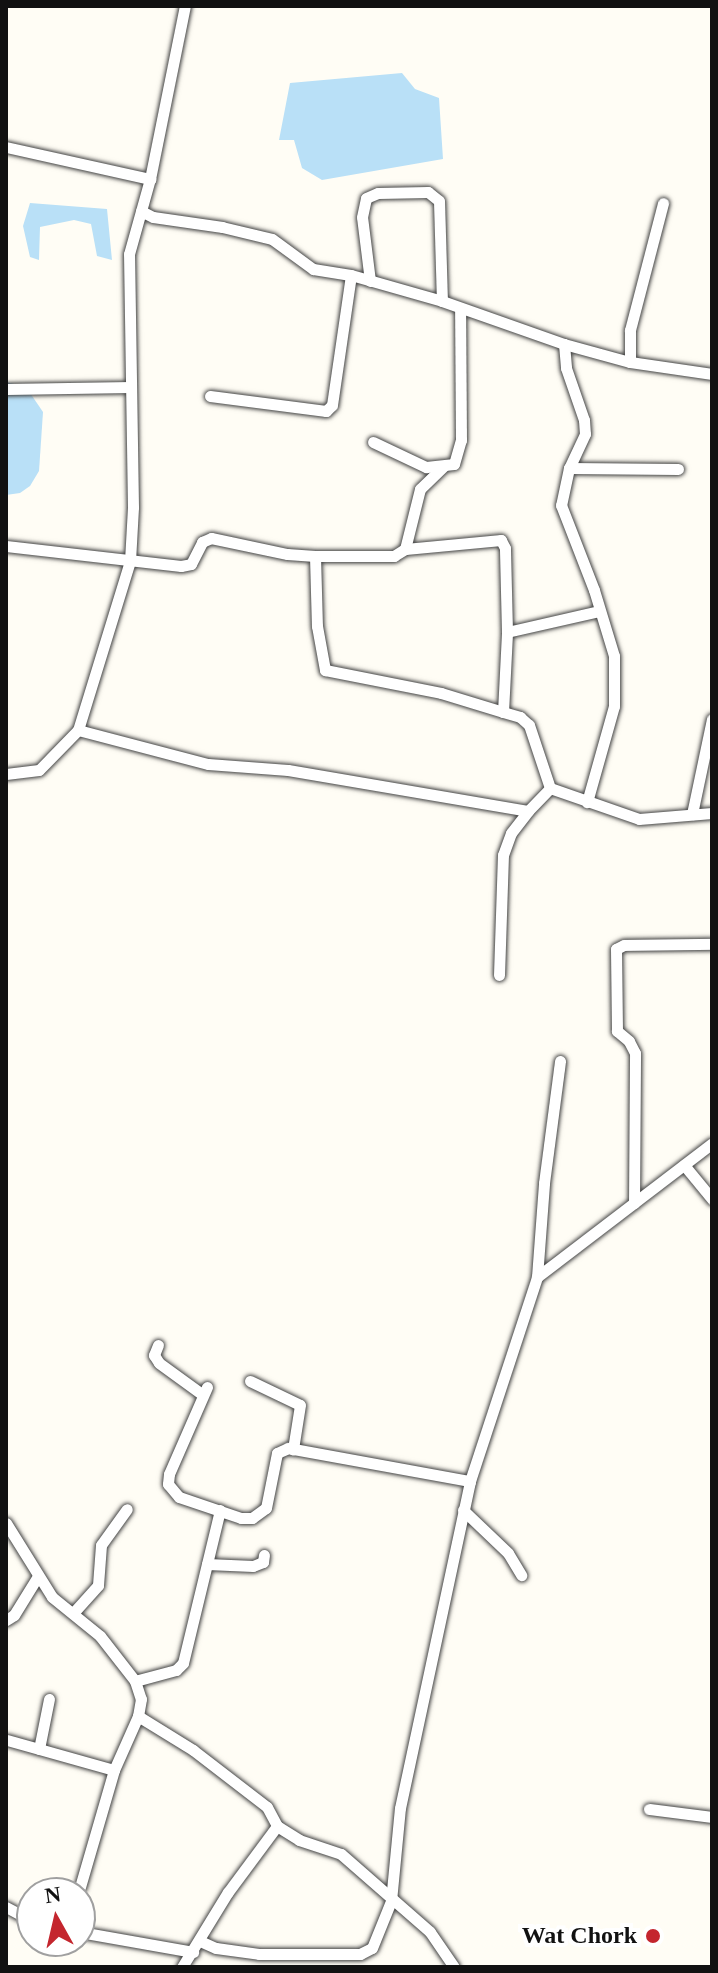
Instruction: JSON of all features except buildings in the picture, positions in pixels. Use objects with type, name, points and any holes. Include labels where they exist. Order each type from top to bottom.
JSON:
[{"type":"street","points":[[6,774],[39,770],[78,730],[130,561],[129,254],[132,233],[150,179],[185,6]]},
{"type":"street","points":[[6,147],[150,179]]},
{"type":"street","points":[[370,281],[362,217],[366,198],[378,193],[428,192],[439,201],[442,301]]},
{"type":"street","points":[[630,362],[630,330],[663,203]]},
{"type":"street","points":[[141,211],[153,217],[222,227],[272,239],[303,265],[442,301],[564,344],[630,362],[712,374]]},
{"type":"street","points":[[210,396],[326,411],[332,405],[351,275]]},
{"type":"street","points":[[373,442],[426,467],[454,464],[461,440],[460,309]]},
{"type":"street","points":[[564,344],[568,377],[585,427],[569,468],[561,505],[614,656],[614,693],[587,802]]},
{"type":"street","points":[[6,389],[131,387]]},
{"type":"street","points":[[405,549],[420,489],[444,466]]},
{"type":"street","points":[[569,468],[678,469]]},
{"type":"street","points":[[6,546],[130,561],[191,564],[202,542],[211,538],[287,554],[315,556],[394,556],[405,549],[501,540],[505,548],[507,632],[503,712]]},
{"type":"street","points":[[315,556],[317,626],[325,670],[441,693],[520,717],[529,725],[550,788]]},
{"type":"street","points":[[507,632],[599,611]]},
{"type":"street","points":[[692,814],[712,719]]},
{"type":"street","points":[[78,730],[208,764],[288,770],[528,811]]},
{"type":"street","points":[[550,788],[639,819],[712,813]]},
{"type":"street","points":[[499,975],[503,855],[511,833],[550,788]]},
{"type":"street","points":[[634,1203],[635,1053],[629,1041],[617,1031],[615,1022],[616,949],[624,945],[712,944]]},
{"type":"street","points":[[96,1934],[240,1953],[366,1953],[372,1948],[391,1901],[400,1808],[470,1481],[537,1277],[544,1183],[560,1061]]},
{"type":"street","points":[[537,1277],[712,1143]]},
{"type":"street","points":[[684,1165],[712,1199]]},
{"type":"street","points":[[158,1345],[154,1355],[159,1363],[205,1391],[169,1474],[168,1484],[179,1497],[241,1518],[259,1514],[266,1508],[277,1453],[293,1449],[470,1481]]},
{"type":"street","points":[[250,1381],[300,1405],[293,1449]]},
{"type":"street","points":[[74,1612],[98,1585],[101,1545],[127,1509]]},
{"type":"street","points":[[135,1681],[180,1668],[220,1510]]},
{"type":"street","points":[[463,1510],[508,1553],[521,1575]]},
{"type":"street","points":[[6,1523],[52,1597],[100,1636],[135,1681],[141,1699],[138,1716],[114,1770],[83,1877]]},
{"type":"street","points":[[207,1564],[253,1566],[263,1562],[264,1555]]},
{"type":"street","points":[[6,1620],[14,1615],[38,1576]]},
{"type":"street","points":[[39,1749],[49,1699]]},
{"type":"street","points":[[138,1716],[193,1750],[267,1807],[277,1826],[299,1840],[341,1854],[430,1932],[454,1967]]},
{"type":"street","points":[[7,1740],[114,1770]]},
{"type":"street","points":[[649,1809],[712,1817]]},
{"type":"street","points":[[182,1967],[228,1892],[277,1826]]},
{"type":"water","points":[[402,73],[415,89],[439,98],[443,159],[322,180],[302,168],[294,140],[279,140],[290,83]]},
{"type":"water","points":[[30,203],[107,209],[112,260],[97,256],[91,224],[74,220],[40,227],[39,260],[30,257],[23,226]]},
{"type":"water","points":[[6,382],[26,387],[43,412],[39,471],[30,486],[20,493],[6,495]]},
{"type":"place","name":"Wat Chork","points":[[653,1936]]}]
